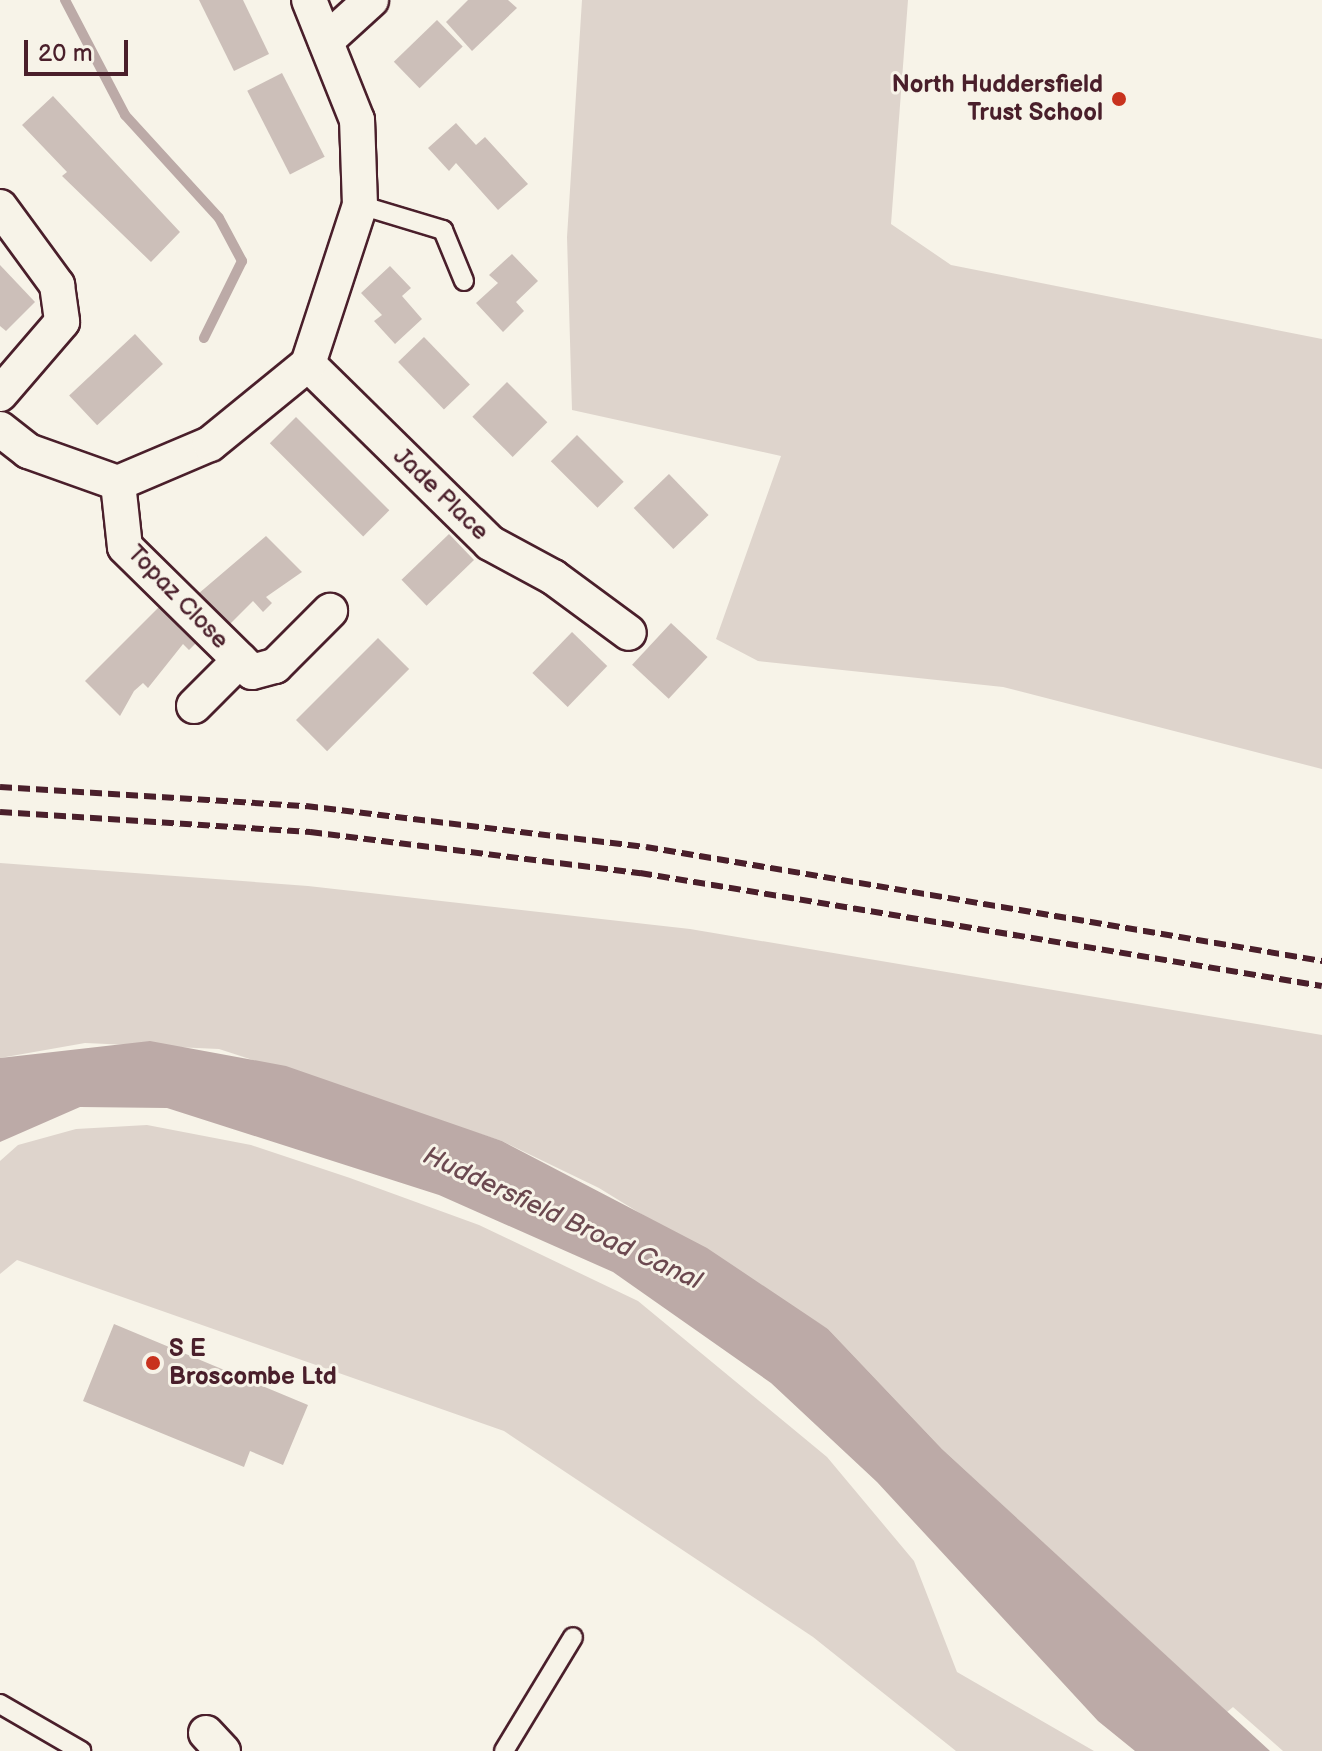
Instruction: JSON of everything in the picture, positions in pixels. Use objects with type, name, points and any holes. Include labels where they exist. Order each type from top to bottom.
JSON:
[{"type":"street","points":[[0,429],[28,451],[118,483],[210,444],[308,364],[360,205],[357,120],[309,0]]},
{"type":"street","points":[[326,41],[371,0]]},
{"type":"street","points":[[0,207],[57,285],[62,322],[0,394]]},
{"type":"street","name":"Jade Place","points":[[308,364],[490,543],[553,577],[629,633]]},
{"type":"street","name":"Topaz Close","points":[[118,483],[125,547],[252,672],[275,666],[330,611]]},
{"type":"street","name":"Topaz Close","points":[[194,706],[240,660]]},
{"type":"lane","points":[[360,205],[443,230],[464,281]]},
{"type":"lane","points":[[504,1751],[573,1637]]},
{"type":"lane","points":[[0,1704],[81,1751]]},
{"type":"shaded area","points":[[582,0],[908,0],[891,224],[951,265],[1322,339],[1322,769],[1003,687],[758,661],[716,639],[781,456],[572,410],[567,237]]},
{"type":"shaded area","points":[[0,863],[308,886],[690,929],[1322,1035],[1322,1751],[1283,1751],[1233,1707],[1227,1712],[942,1449],[828,1329],[599,1188],[502,1141],[219,1049],[85,1043],[0,1058]]},
{"type":"shaded area","points":[[147,1125],[251,1145],[350,1178],[479,1225],[638,1301],[827,1457],[914,1561],[957,1672],[1094,1751],[956,1751],[813,1637],[504,1431],[17,1260],[0,1274],[0,1161],[18,1145],[76,1129]]},
{"type":"water","name":"Huddersfield Broad Canal","points":[[150,1041],[286,1066],[502,1141],[707,1248],[828,1329],[942,1449],[1270,1751],[1135,1751],[1098,1721],[877,1482],[771,1383],[613,1272],[439,1195],[167,1108],[80,1107],[0,1142],[0,1058]]},
{"type":"building","points":[[199,0],[243,0],[269,54],[234,71]]},
{"type":"building","points":[[468,0],[508,0],[517,8],[472,51],[446,22]]},
{"type":"building","points":[[437,20],[463,47],[420,88],[394,62]]},
{"type":"building","points":[[282,73],[325,157],[290,174],[247,91]]},
{"type":"building","points":[[53,96],[180,232],[151,262],[62,176],[67,172],[22,125]]},
{"type":"building","points":[[456,123],[476,145],[485,137],[528,184],[498,210],[456,163],[449,171],[428,148]]},
{"type":"building","points":[[512,254],[538,281],[516,302],[524,311],[503,332],[476,303],[498,283],[489,275]]},
{"type":"building","points":[[0,265],[35,302],[6,331],[0,326]]},
{"type":"building","points":[[390,266],[411,288],[402,296],[422,319],[395,344],[374,321],[382,315],[361,293]]},
{"type":"building","points":[[135,334],[163,364],[97,425],[69,395]]},
{"type":"building","points":[[424,337],[470,384],[444,409],[398,362]]},
{"type":"building","points":[[507,382],[547,422],[513,457],[472,417]]},
{"type":"building","points":[[296,417],[389,510],[363,537],[270,443]]},
{"type":"building","points":[[577,435],[624,482],[598,508],[551,461]]},
{"type":"building","points":[[669,474],[709,515],[673,549],[634,508]]},
{"type":"building","points":[[449,534],[474,560],[427,606],[402,580]]},
{"type":"building","points":[[266,536],[302,572],[266,597],[272,603],[263,612],[253,601],[229,625],[198,594]]},
{"type":"building","points":[[164,602],[200,639],[189,650],[183,644],[148,688],[143,683],[134,691],[120,716],[85,681]]},
{"type":"building","points":[[671,623],[708,657],[669,699],[632,665]]},
{"type":"building","points":[[572,632],[607,666],[568,707],[532,673]]},
{"type":"building","points":[[378,638],[409,669],[327,751],[296,720]]},
{"type":"building","name":"S E Broscombe Ltd","points":[[114,1324],[308,1405],[283,1465],[250,1451],[244,1467],[83,1401]]},
{"type":"waterway","points":[[65,0],[125,115],[219,218],[242,261],[204,338]]},
{"type":"railway","points":[[0,787],[306,806],[646,847],[1322,961]]},
{"type":"railway","points":[[0,812],[310,832],[640,873],[1322,986]]},
{"type":"place","name":"North Huddersfield Trust School","points":[[1119,99]]},
{"type":"place","name":"S E Broscombe Ltd","points":[[153,1363]]}]
